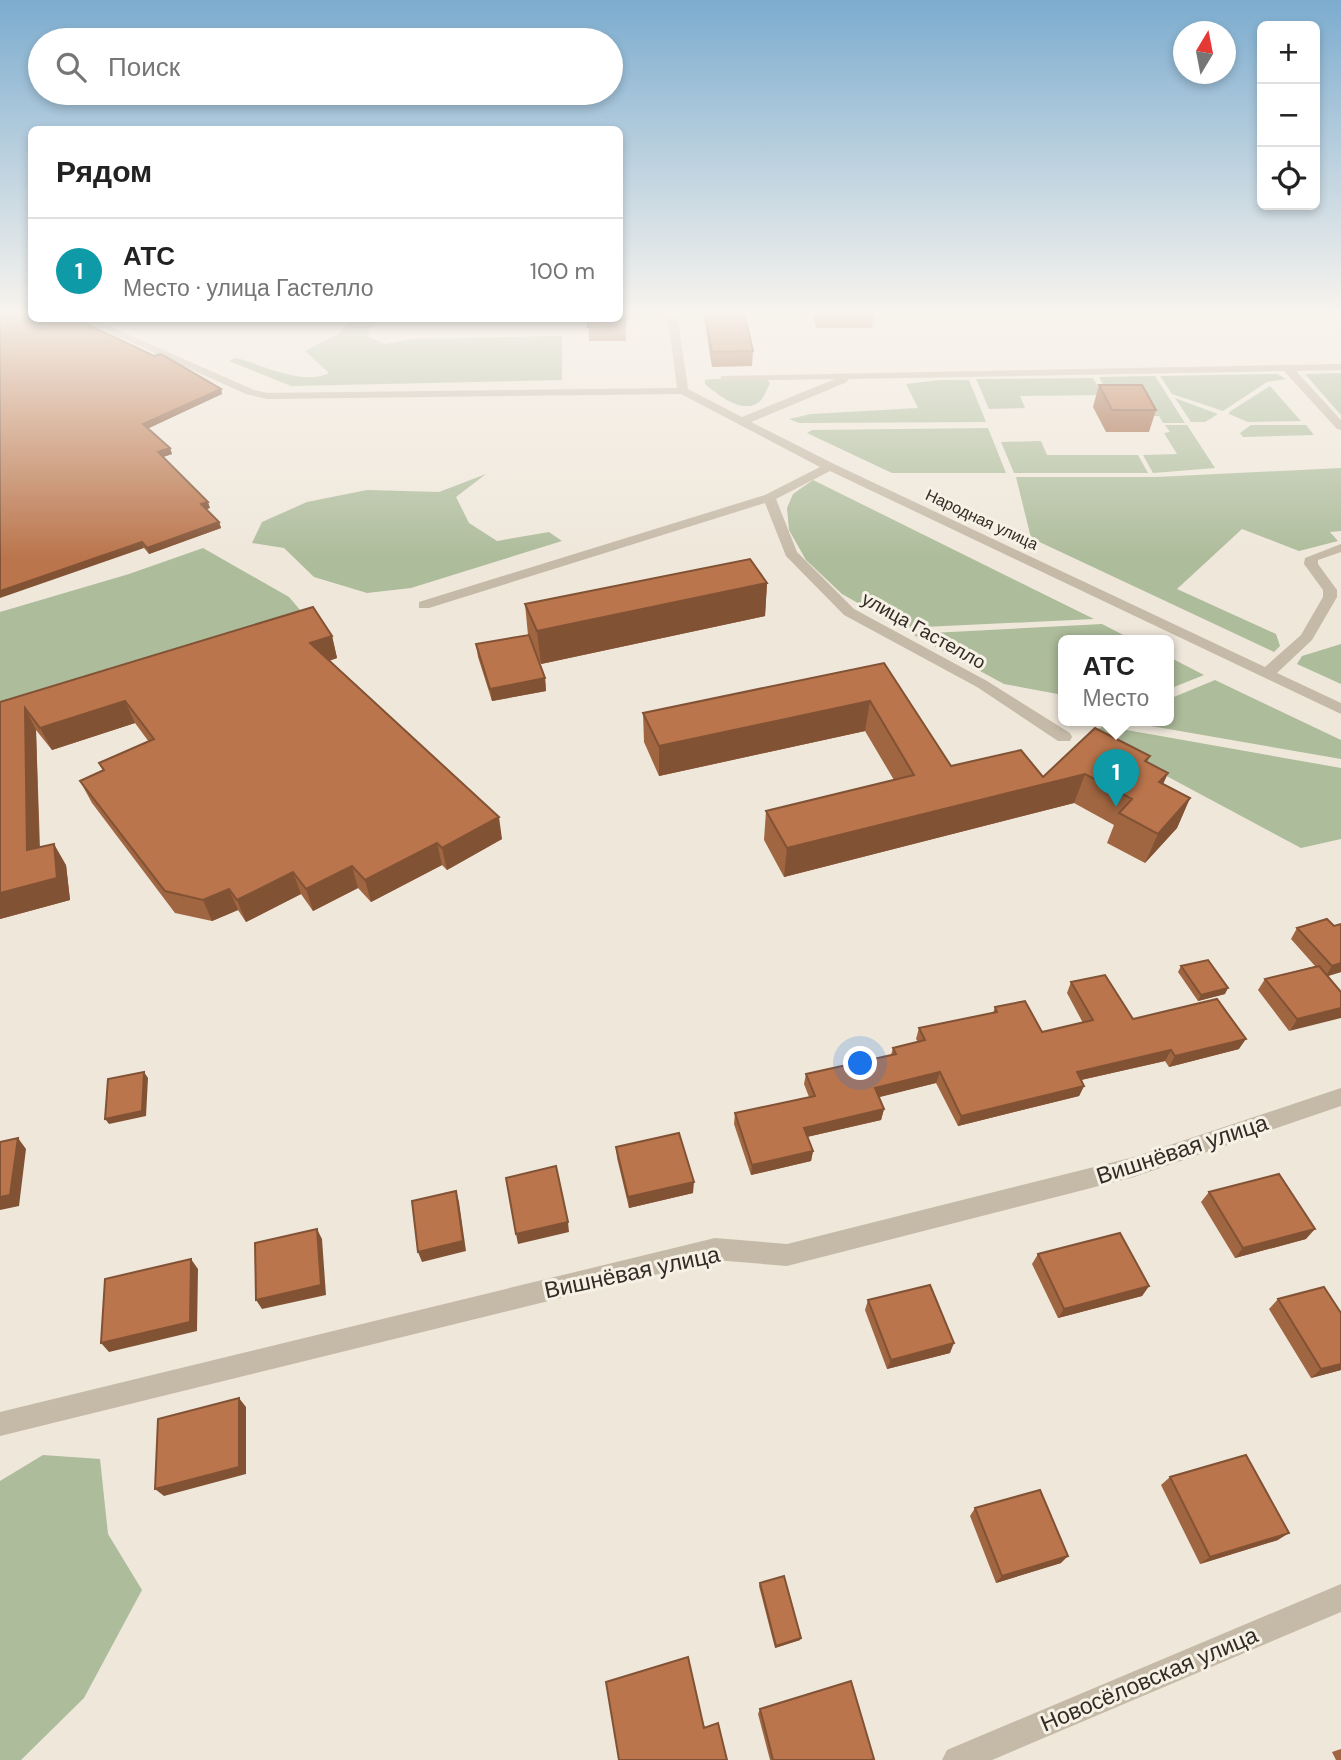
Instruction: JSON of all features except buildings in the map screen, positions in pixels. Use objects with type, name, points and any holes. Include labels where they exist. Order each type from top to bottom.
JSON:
[{"type":"street","points":[[259,394],[422,394]]},
{"type":"street","name":"Народная улица","points":[[689,394],[830,467],[1341,709]]},
{"type":"street","points":[[743,421],[810,394]]},
{"type":"street","points":[[1311,394],[1341,427]]},
{"type":"street","points":[[424,605],[769,498],[809,475],[830,467]]},
{"type":"street","name":"улица Гастелло","points":[[769,498],[791,553],[849,612],[982,684],[1064,737]]},
{"type":"street","points":[[1267,674],[1307,637],[1330,597],[1330,590],[1311,564],[1312,558],[1341,548]]},
{"type":"street","name":"Вишнёвая улица","points":[[0,1424],[715,1249],[788,1255],[1134,1167],[1341,1097]]},
{"type":"street","name":"Новосёловская улица","points":[[957,1760],[1341,1598]]},
{"type":"green space","points":[[718,394],[765,394],[759,402],[752,405],[730,402]]},
{"type":"green space","points":[[911,394],[975,394],[986,422],[799,423],[789,419],[811,414],[918,408]]},
{"type":"green space","points":[[983,394],[1103,395],[1020,396],[1025,408],[989,409]]},
{"type":"green space","points":[[1108,394],[1167,394],[1185,423],[1163,423],[1159,416],[1153,416]]},
{"type":"green space","points":[[1172,394],[1249,394],[1223,411]]},
{"type":"green space","points":[[1257,394],[1277,394],[1301,421],[1248,422],[1229,412]]},
{"type":"green space","points":[[1323,394],[1341,394],[1340,414]]},
{"type":"green space","points":[[1175,398],[1218,414],[1205,422],[1191,422]]},
{"type":"green space","points":[[1165,425],[1187,425],[1215,468],[1153,473],[1143,455],[1177,454],[1164,433],[1170,432]]},
{"type":"green space","points":[[1251,425],[1306,425],[1314,435],[1243,437],[1240,433]]},
{"type":"green space","points":[[988,428],[1006,473],[892,473],[807,433],[812,430]]},
{"type":"green space","points":[[1041,441],[1047,455],[1138,455],[1148,473],[1014,473],[1001,442]]},
{"type":"green space","points":[[1341,468],[1341,531],[1330,532],[1338,541],[1299,551],[1242,529],[1177,589],[1276,634],[1280,646],[1274,652],[1031,538],[1016,477],[1156,477]]},
{"type":"green space","points":[[486,474],[456,497],[469,523],[497,541],[549,532],[562,541],[411,588],[367,593],[314,577],[284,548],[252,543],[262,522],[307,502],[367,490],[439,492]]},
{"type":"green space","points":[[813,480],[1094,619],[902,628],[842,594],[806,560],[789,530],[787,508],[793,494]]},
{"type":"green space","points":[[203,548],[289,597],[313,625],[0,722],[0,612],[129,574]]},
{"type":"green space","points":[[1102,624],[1123,635],[1058,635],[1058,694],[1004,684],[912,634]]},
{"type":"green space","points":[[1341,644],[1341,684],[1297,664],[1302,656]]},
{"type":"green space","points":[[1174,660],[1204,675],[1174,687]]},
{"type":"green space","points":[[1215,680],[1341,740],[1341,759],[1151,726],[1174,726],[1174,697]]},
{"type":"green space","points":[[1104,726],[1341,768],[1341,839],[1301,848],[1088,734]]},
{"type":"green space","points":[[43,1455],[100,1459],[108,1534],[142,1590],[84,1698],[21,1760],[0,1760],[0,1481]]},
{"type":"place","name":"АТС","points":[[1116,807]]}]
